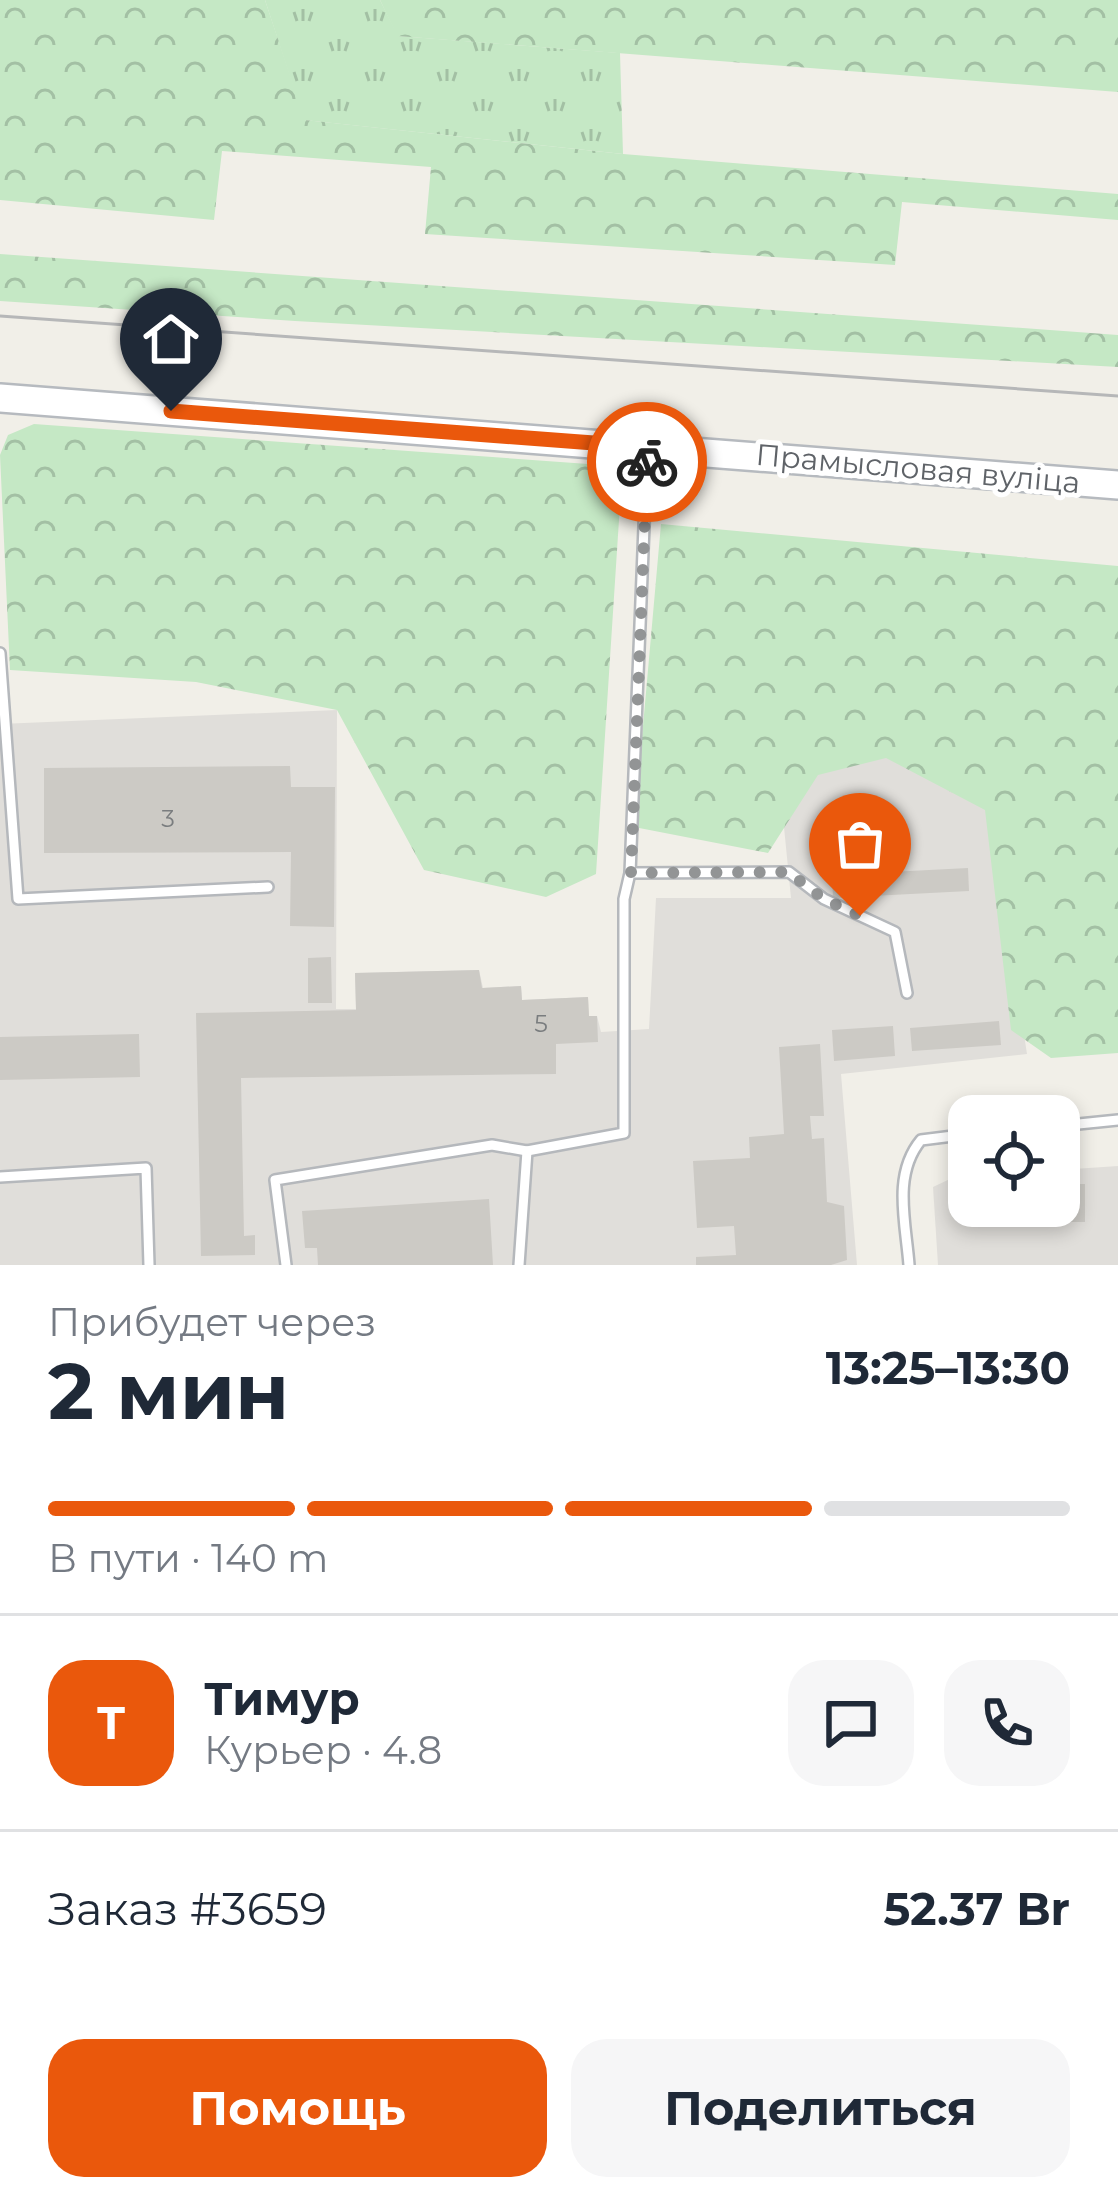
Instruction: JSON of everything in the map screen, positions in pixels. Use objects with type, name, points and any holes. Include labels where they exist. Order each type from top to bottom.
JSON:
[{"type":"main road","name":"Прамысловая вуліца","points":[[0,398],[1118,485]]},
{"type":"lane","points":[[286,1265],[275,1180],[492,1144],[527,1151],[624,1132],[624,898],[631,873],[647,447]]},
{"type":"lane","points":[[0,653],[18,899],[268,886]]},
{"type":"lane","points":[[631,873],[788,872],[824,899],[895,932],[907,993]]},
{"type":"lane","points":[[1080,1124],[1118,1120]]},
{"type":"lane","points":[[909,1265],[902,1179],[907,1156],[921,1140],[948,1137]]},
{"type":"lane","points":[[520,1265],[527,1151]]},
{"type":"lane","points":[[0,1177],[146,1168],[149,1265]]},
{"type":"shaded area","points":[[337,710],[336,1009],[356,1009],[355,973],[479,970],[483,988],[521,986],[522,1000],[588,997],[589,1016],[597,1016],[601,1032],[649,1029],[656,898],[791,898],[777,756],[975,715],[1027,1054],[841,1074],[857,1265],[0,1265],[0,724]]},
{"type":"shaded area","points":[[1118,1166],[1118,1265],[938,1265],[933,1187],[948,1180],[948,1227],[1080,1227],[1080,1169]]},
{"type":"green space","points":[[0,0],[265,0],[305,120],[623,154],[1118,194],[1118,220],[902,202],[895,265],[425,234],[431,167],[222,151],[214,220],[0,200]]},
{"type":"green space","points":[[265,0],[380,0],[398,36],[620,53],[623,154],[304,120]]},
{"type":"green space","points":[[380,0],[1118,0],[1118,92],[397,36]]},
{"type":"green space","points":[[0,254],[1118,335],[1118,367],[0,301]]},
{"type":"green space","points":[[34,424],[602,465],[621,489],[596,874],[546,897],[424,870],[337,710],[196,682],[10,670],[0,455],[8,435]]},
{"type":"green space","points":[[661,524],[1118,566],[1118,1053],[1051,1058],[1011,1030],[985,810],[886,758],[818,775],[768,853],[634,827]]},
{"type":"building","points":[[290,766],[291,787],[335,787],[334,927],[290,926],[291,852],[44,853],[44,768]]},
{"type":"building","points":[[968,868],[969,891],[833,898],[832,875]]},
{"type":"building","points":[[331,957],[332,1003],[308,1003],[308,958]]},
{"type":"building","points":[[479,970],[482,988],[521,986],[522,1000],[588,997],[589,1016],[597,1016],[598,1042],[556,1044],[556,1074],[241,1078],[244,1236],[255,1235],[255,1255],[201,1256],[196,1013],[356,1010],[355,973]]},
{"type":"building","points":[[999,1021],[1001,1045],[912,1051],[910,1028]]},
{"type":"building","points":[[893,1026],[895,1056],[834,1061],[832,1030]]},
{"type":"building","points":[[139,1034],[140,1077],[0,1080],[0,1037]]},
{"type":"building","points":[[820,1044],[824,1116],[810,1116],[812,1139],[824,1138],[827,1202],[844,1206],[847,1260],[831,1265],[696,1265],[696,1257],[736,1255],[734,1226],[697,1228],[693,1161],[750,1158],[749,1137],[784,1134],[779,1047]]},
{"type":"building","points":[[1080,1184],[1085,1184],[1085,1222],[1080,1222]]},
{"type":"building","points":[[489,1199],[493,1265],[318,1265],[317,1248],[305,1248],[302,1211]]},
{"type":"tram line","points":[[0,316],[1118,396]]},
{"type":"way so far","points":[[647,462],[631,873],[788,872],[824,899],[860,916]]},
{"type":"route","points":[[171,411],[647,447],[647,462]]}]
